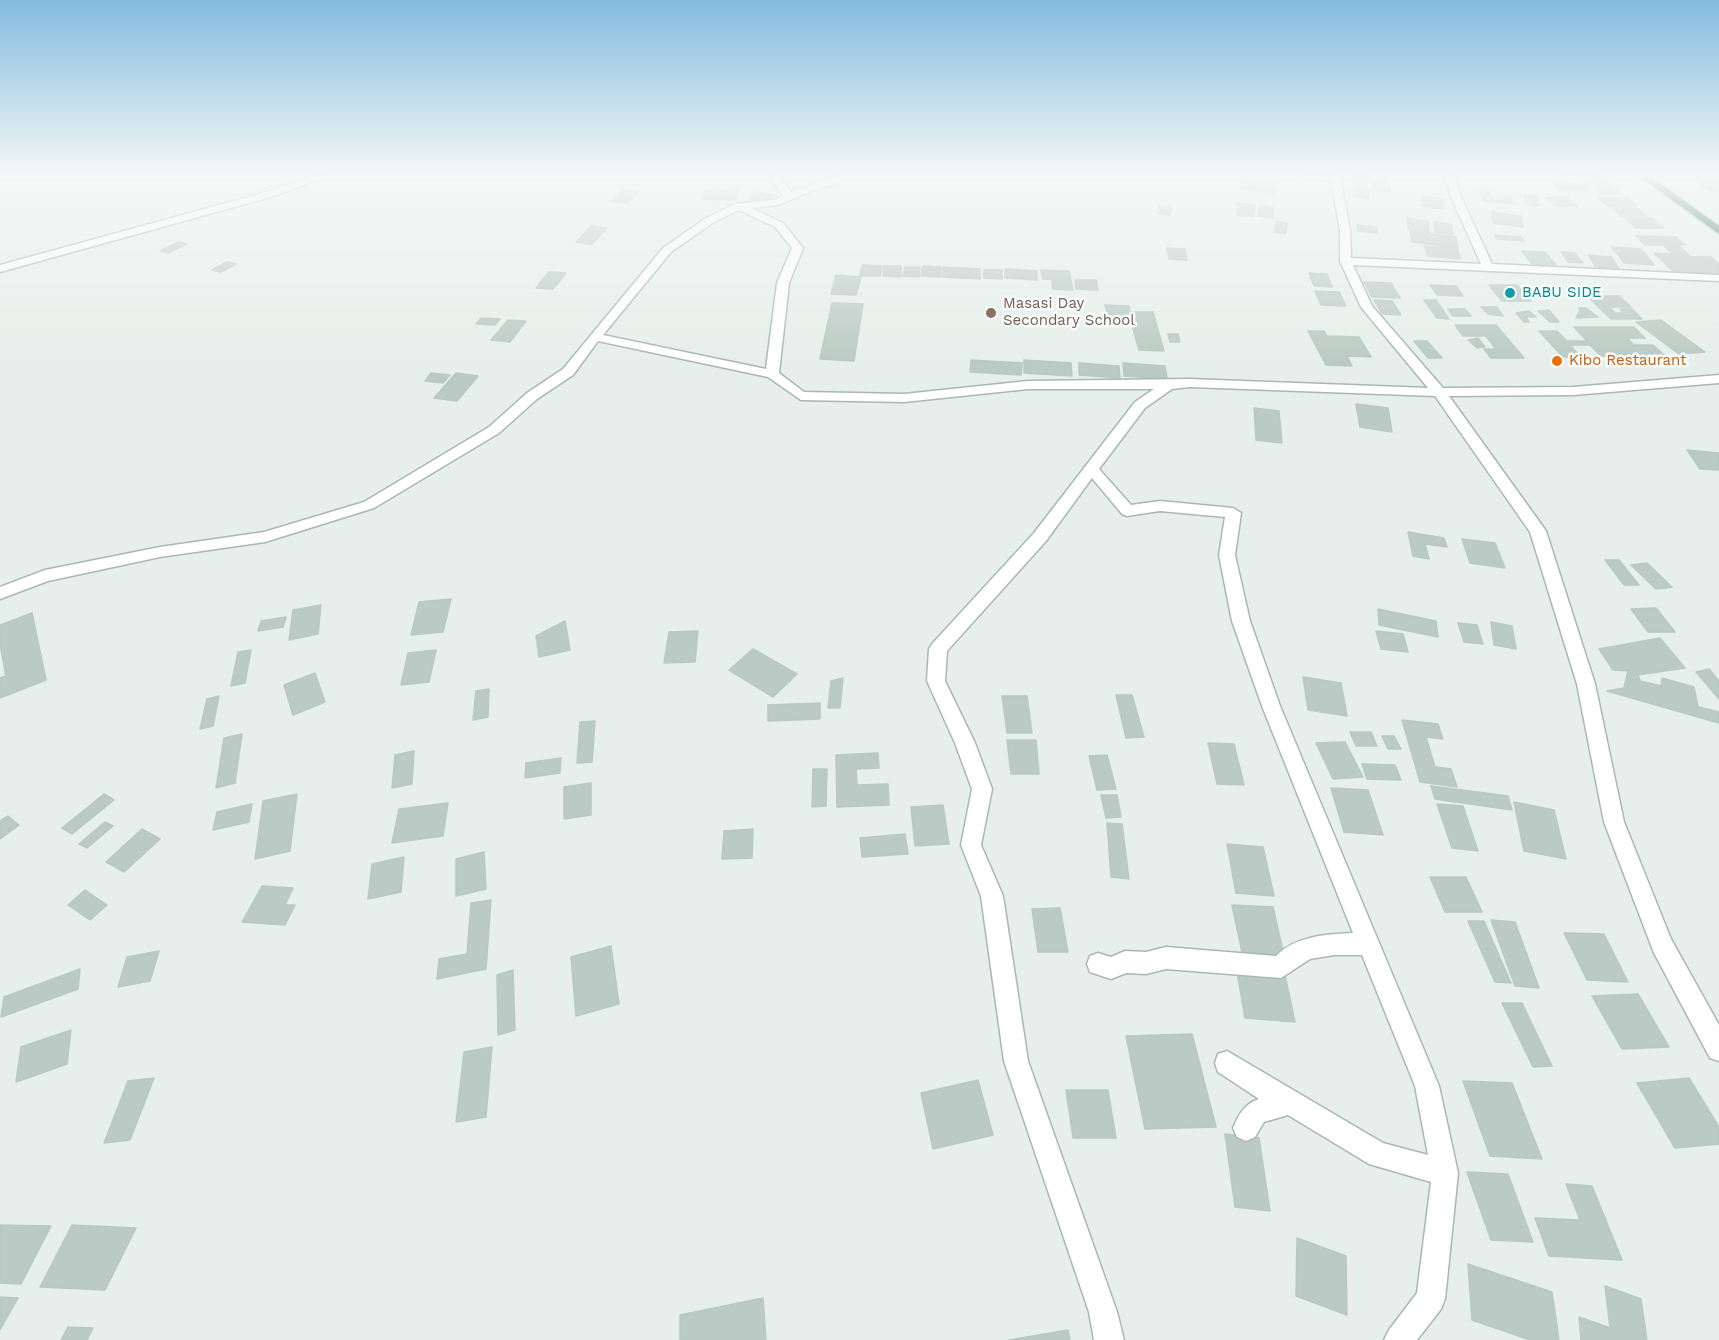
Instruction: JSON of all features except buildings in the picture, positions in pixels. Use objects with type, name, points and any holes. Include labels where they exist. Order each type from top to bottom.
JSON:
[{"type":"street","points":[[0,269],[110,239]]},
{"type":"street","points":[[0,593],[45,576],[160,552],[265,537],[369,505],[494,430],[532,396],[568,372],[667,250],[683,239]]},
{"type":"street","points":[[772,374],[783,283],[798,248],[790,239]]},
{"type":"street","points":[[1345,239],[1346,261],[1367,307],[1439,392],[1538,531],[1586,684],[1614,822],[1662,945],[1719,1049]]},
{"type":"street","points":[[1475,239],[1489,268]]},
{"type":"street","points":[[1346,261],[1719,278]]},
{"type":"street","points":[[595,337],[772,374],[801,396],[904,398],[1028,385],[1190,383],[1439,392],[1573,391],[1719,379]]},
{"type":"street","points":[[1109,1340],[1077,1234],[1016,1061],[992,896],[971,845],[982,789],[965,743],[936,681],[938,649],[1040,537],[1140,405],[1168,385]]},
{"type":"street","points":[[1090,469],[1097,474],[1127,511],[1160,506],[1233,513],[1227,555],[1241,621],[1271,706],[1427,1086],[1445,1173],[1431,1299],[1400,1340]]},
{"type":"street","points":[[1098,964],[1111,968],[1125,962],[1146,963],[1166,957],[1281,967],[1286,961],[1322,944],[1368,944]]},
{"type":"street","points":[[1227,1063],[1257,1084],[1378,1155],[1445,1173]]},
{"type":"street","points":[[1246,1128],[1256,1112],[1290,1102]]},
{"type":"place","name":"BABU SIDE","points":[[1510,293]]},
{"type":"place","name":"Masasi Day Secondary School","points":[[991,313]]},
{"type":"place","name":"Kibo Restaurant","points":[[1557,361]]}]
